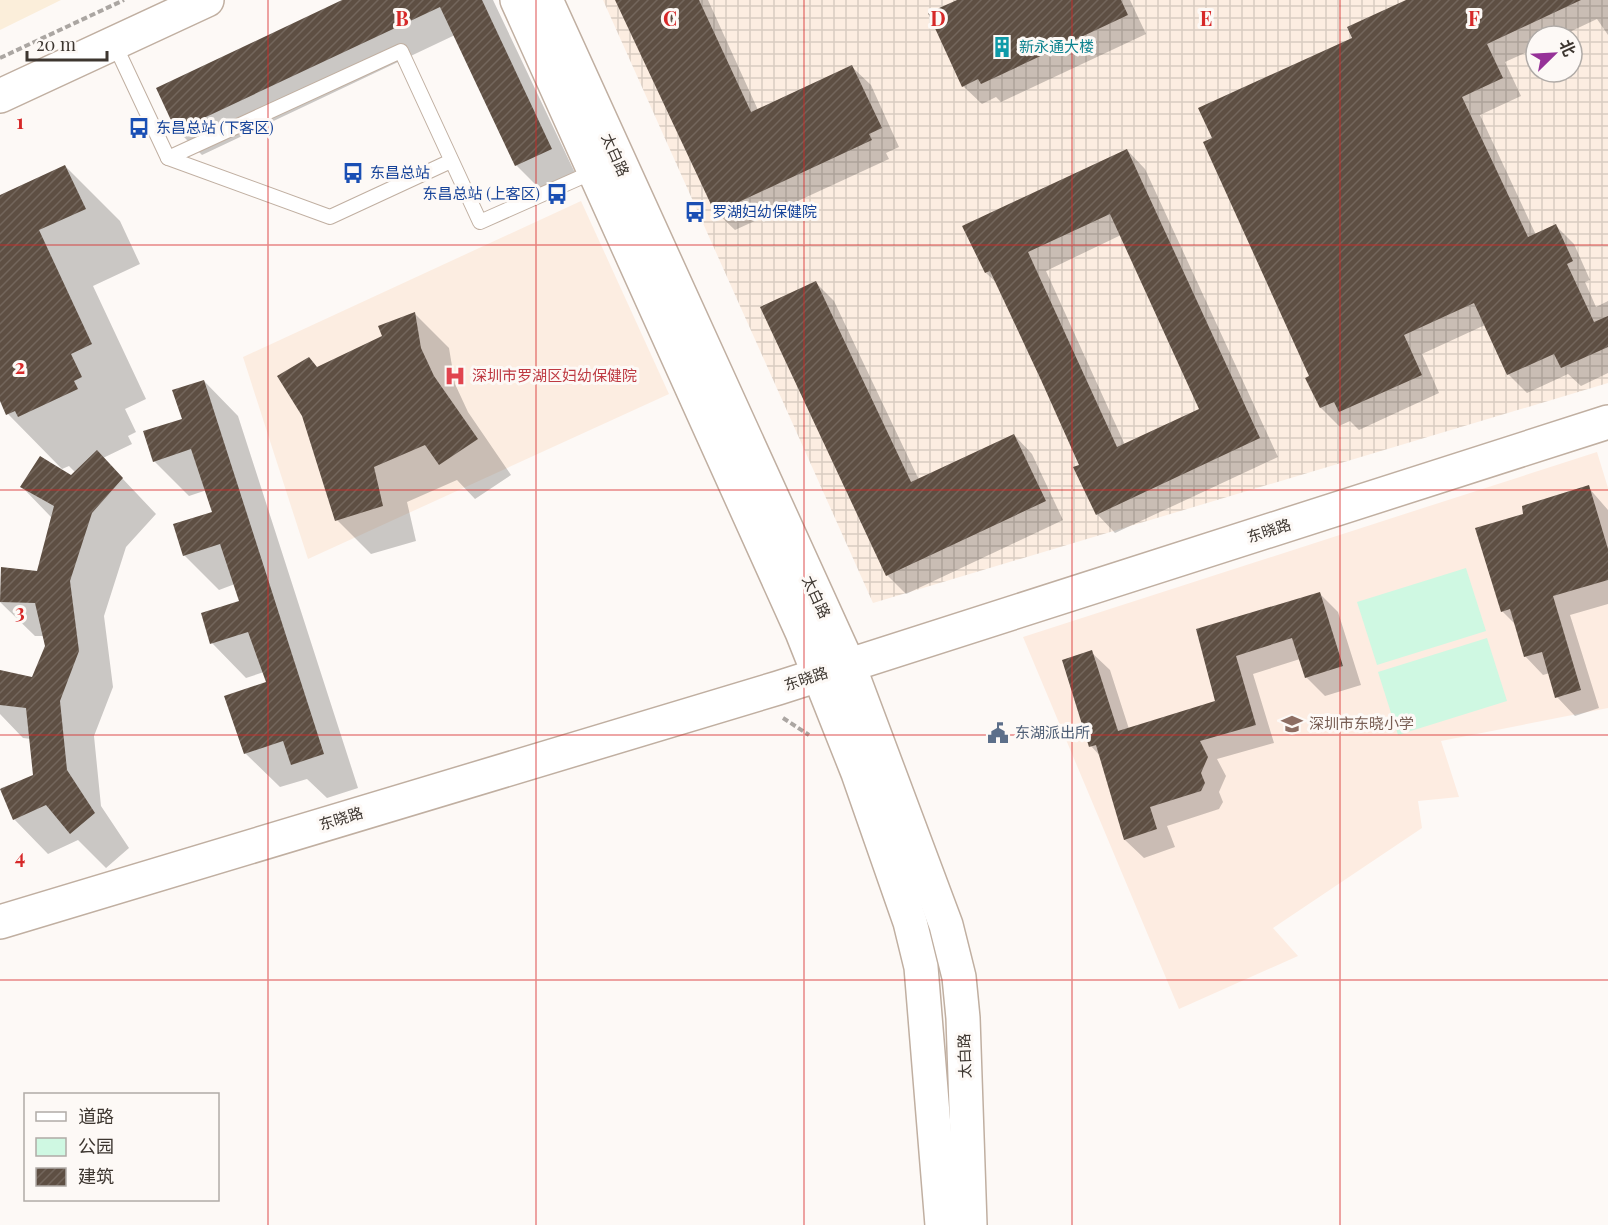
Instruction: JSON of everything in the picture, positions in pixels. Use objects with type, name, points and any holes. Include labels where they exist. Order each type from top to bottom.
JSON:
[{"type":"main road","points":[[0,96],[207,0]]},
{"type":"main road","name":"太白路","points":[[517,0],[606,167],[938,903],[956,959],[964,1040],[970,1225]]},
{"type":"main road","name":"太白路","points":[[546,0],[606,167]]},
{"type":"main road","name":"东晓路","points":[[0,922],[834,670],[1608,422]]},
{"type":"main road","name":"太白路","points":[[834,670],[910,922],[921,967],[942,1225]]},
{"type":"lane","points":[[114,43],[168,158],[330,216],[452,161]]},
{"type":"lane","points":[[168,158],[401,51],[480,222],[606,167]]},
{"type":"path","points":[[0,58],[124,0]]},
{"type":"path","points":[[794,724],[810,736],[815,745]]},
{"type":"shaded area","points":[[0,0],[61,0],[0,30]]},
{"type":"shaded area","points":[[603,0],[1608,0],[1608,383],[873,603]]},
{"type":"shaded area","name":"深圳市罗湖区妇幼保健院","points":[[581,201],[669,394],[308,559],[243,357]]},
{"type":"shaded area","name":"深圳市东晓小学","points":[[1597,452],[1608,488],[1608,708],[1441,741],[1459,797],[1418,801],[1422,828],[1273,928],[1298,956],[1179,1009],[1023,637]]},
{"type":"green space","points":[[1466,568],[1486,631],[1377,665],[1357,602]]},
{"type":"green space","points":[[1487,638],[1507,701],[1398,735],[1378,672]]},
{"type":"building","points":[[342,0],[482,0],[552,149],[515,166],[440,7],[176,131],[156,88]]},
{"type":"building","points":[[615,0],[699,0],[751,112],[852,65],[882,128],[869,134],[872,140],[715,213]]},
{"type":"building","name":"新永通大楼","points":[[957,0],[1121,0],[1128,15],[981,84],[978,79],[962,87],[928,13]]},
{"type":"building","points":[[1406,0],[1581,0],[1530,24],[1524,24],[1524,27],[1487,44],[1503,78],[1462,97],[1528,237],[1556,224],[1573,261],[1567,264],[1594,322],[1608,316],[1608,347],[1561,368],[1554,354],[1507,375],[1474,303],[1404,335],[1422,375],[1339,412],[1334,402],[1320,408],[1305,378],[1309,376],[1203,142],[1212,138],[1198,108],[1352,38],[1347,27]]},
{"type":"building","points":[[1127,149],[1260,438],[1096,515],[1073,467],[1079,465],[1041,380],[990,271],[985,273],[962,226]],"holes":[[[1110,214],[1199,409],[1117,447],[1028,252]]]},
{"type":"building","points":[[65,165],[86,209],[39,230],[92,344],[71,354],[82,377],[74,381],[78,389],[18,417],[15,411],[6,415],[0,401],[0,195]]},
{"type":"building","points":[[816,281],[911,482],[1014,434],[1046,501],[886,576],[760,307]]},
{"type":"building","points":[[415,312],[421,348],[434,376],[478,439],[439,465],[425,445],[374,467],[383,506],[335,521],[302,416],[277,376],[309,357],[317,367],[382,336],[378,326]]},
{"type":"building","points":[[204,380],[324,754],[291,765],[283,741],[244,754],[224,696],[266,682],[248,632],[210,644],[201,613],[239,601],[220,544],[183,556],[173,524],[212,512],[191,449],[153,462],[143,431],[182,419],[172,390]]},
{"type":"building","points":[[97,450],[123,478],[92,513],[70,581],[79,651],[60,701],[67,770],[95,813],[70,834],[46,805],[13,820],[0,789],[33,775],[26,708],[0,705],[0,670],[32,677],[45,646],[35,603],[0,602],[1,567],[37,571],[54,506],[20,487],[40,456],[71,475]]},
{"type":"building","points":[[1589,485],[1608,549],[1608,580],[1553,596],[1581,690],[1555,698],[1542,652],[1524,657],[1510,609],[1501,612],[1475,528],[1523,514],[1522,506]]},
{"type":"building","points":[[1320,592],[1343,666],[1305,678],[1292,638],[1236,656],[1256,725],[1200,741],[1208,757],[1201,773],[1205,783],[1201,791],[1150,807],[1157,829],[1124,840],[1096,745],[1089,747],[1062,660],[1092,650],[1118,731],[1215,701],[1196,629]]},
{"type":"place","name":"新永通大楼","points":[[1002,47]]},
{"type":"place","name":"东昌总站 (下客区)","points":[[139,128]]},
{"type":"place","name":"东昌总站","points":[[353,173]]},
{"type":"place","name":"东昌总站 (上客区)","points":[[557,194]]},
{"type":"place","name":"罗湖妇幼保健院","points":[[695,212]]},
{"type":"place","name":"深圳市罗湖区妇幼保健院","points":[[455,376]]},
{"type":"place","name":"深圳市东晓小学","points":[[1292,724]]},
{"type":"place","name":"东湖派出所","points":[[998,733]]}]
